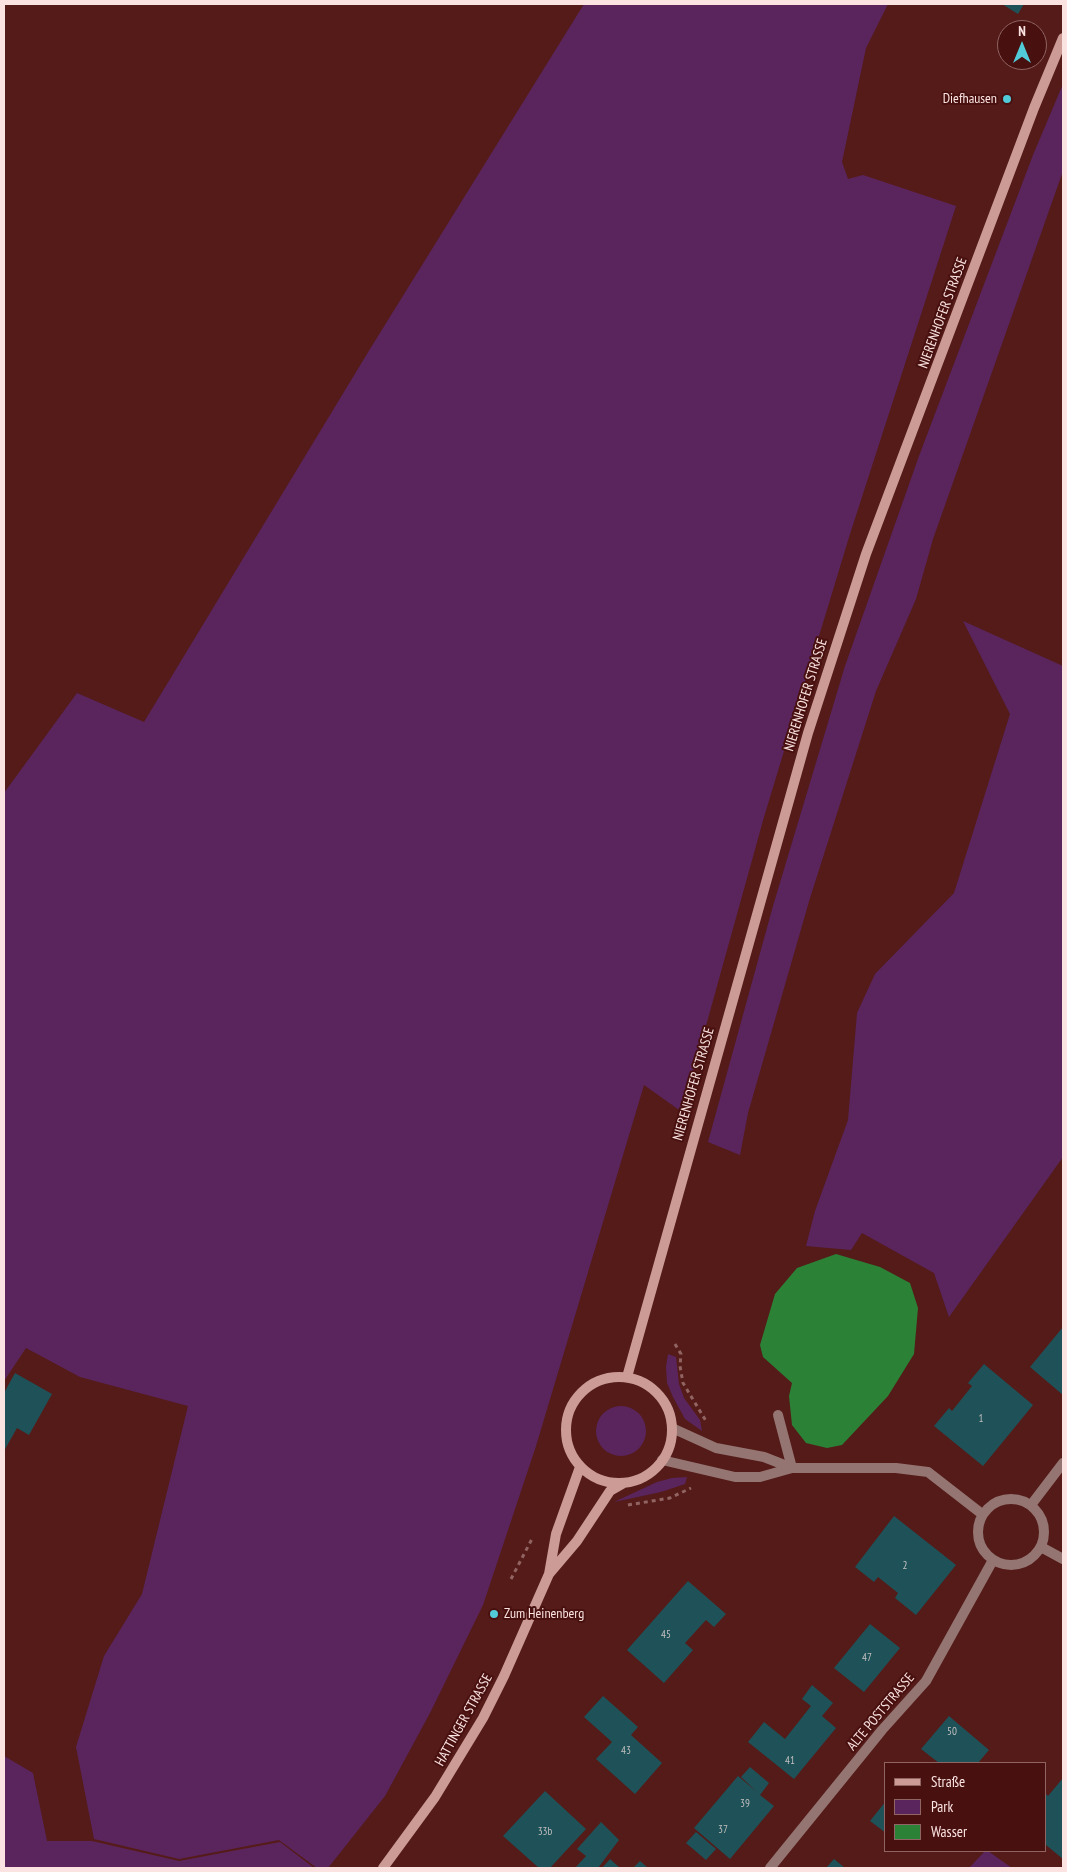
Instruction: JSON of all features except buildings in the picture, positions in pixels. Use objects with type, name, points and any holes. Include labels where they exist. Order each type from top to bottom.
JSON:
[{"type":"main road","name":"NIERENHOFER STRASSE","points":[[627,1377],[808,733],[863,563],[1034,108],[1063,38]]},
{"type":"main road","points":[[627,1377],[645,1384],[657,1392],[668,1408],[672,1428],[670,1443],[662,1460],[648,1475],[624,1483],[602,1480],[580,1467],[572,1456],[566,1439],[566,1425],[570,1408],[578,1396],[592,1384],[609,1378],[627,1377]]},
{"type":"main road","name":"HATTINGER STRASSE","points":[[383,1868],[435,1796],[483,1718],[523,1638],[549,1574],[556,1534],[580,1467]]},
{"type":"main road","name":"HATTINGER STRASSE","points":[[549,1574],[577,1541],[610,1491],[624,1483]]},
{"type":"street","points":[[778,1415],[792,1468]]},
{"type":"street","points":[[672,1428],[716,1448],[764,1458],[792,1468]]},
{"type":"street","points":[[662,1460],[735,1476],[760,1476],[792,1468],[896,1468],[928,1472],[982,1514]]},
{"type":"street","points":[[1031,1505],[1063,1463]]},
{"type":"street","points":[[1010,1498],[1021,1500],[1031,1505],[1042,1520],[1044,1539],[1041,1548],[1029,1560],[1014,1566],[1003,1565],[993,1560],[979,1544],[977,1534],[982,1514],[999,1500],[1010,1498]]},
{"type":"street","points":[[1041,1548],[1063,1559]]},
{"type":"street","name":"ALTE POSTSTRASSE","points":[[770,1868],[882,1730],[926,1680],[993,1560]]},
{"type":"green space","points":[[584,4],[888,4],[866,48],[842,162],[848,179],[863,175],[956,206],[850,534],[764,817],[682,1112],[644,1085],[536,1446],[483,1605],[430,1713],[385,1796],[328,1868],[317,1868],[279,1840],[179,1859],[94,1839],[76,1747],[104,1656],[142,1594],[188,1406],[80,1377],[26,1348],[4,1381],[4,793],[77,693],[144,722],[370,349]]},
{"type":"green space","points":[[1063,84],[1063,171],[933,539],[916,599],[876,691],[810,898],[748,1113],[740,1155],[708,1142],[773,906],[845,666],[919,456],[1033,155]]},
{"type":"green space","points":[[963,621],[1063,666],[1063,1157],[949,1317],[934,1273],[862,1233],[851,1250],[806,1246],[815,1211],[848,1120],[857,1013],[875,974],[954,893],[1010,714]]},
{"type":"green space","points":[[668,1354],[676,1357],[679,1384],[684,1398],[700,1420],[702,1431],[685,1419],[673,1397],[667,1383],[666,1367]]},
{"type":"green space","points":[[616,1406],[626,1406],[639,1413],[646,1426],[646,1436],[639,1449],[626,1456],[616,1456],[607,1452],[600,1445],[596,1436],[596,1426],[600,1417],[607,1410]]},
{"type":"green space","points":[[687,1477],[685,1484],[661,1492],[614,1502],[657,1482]]},
{"type":"green space","points":[[4,1756],[33,1773],[47,1841],[92,1841],[179,1861],[280,1842],[314,1868],[4,1868]]},
{"type":"green space","points":[[984,1852],[989,1852],[1012,1868],[969,1868]]},
{"type":"water","points":[[836,1254],[880,1267],[910,1283],[918,1308],[914,1354],[888,1396],[842,1445],[827,1448],[806,1443],[792,1425],[789,1396],[792,1383],[763,1357],[760,1345],[775,1294],[797,1268]]},
{"type":"place","name":"Diefhausen","points":[[1007,99]]},
{"type":"place","name":"Zum Heinenberg","points":[[494,1614]]}]
